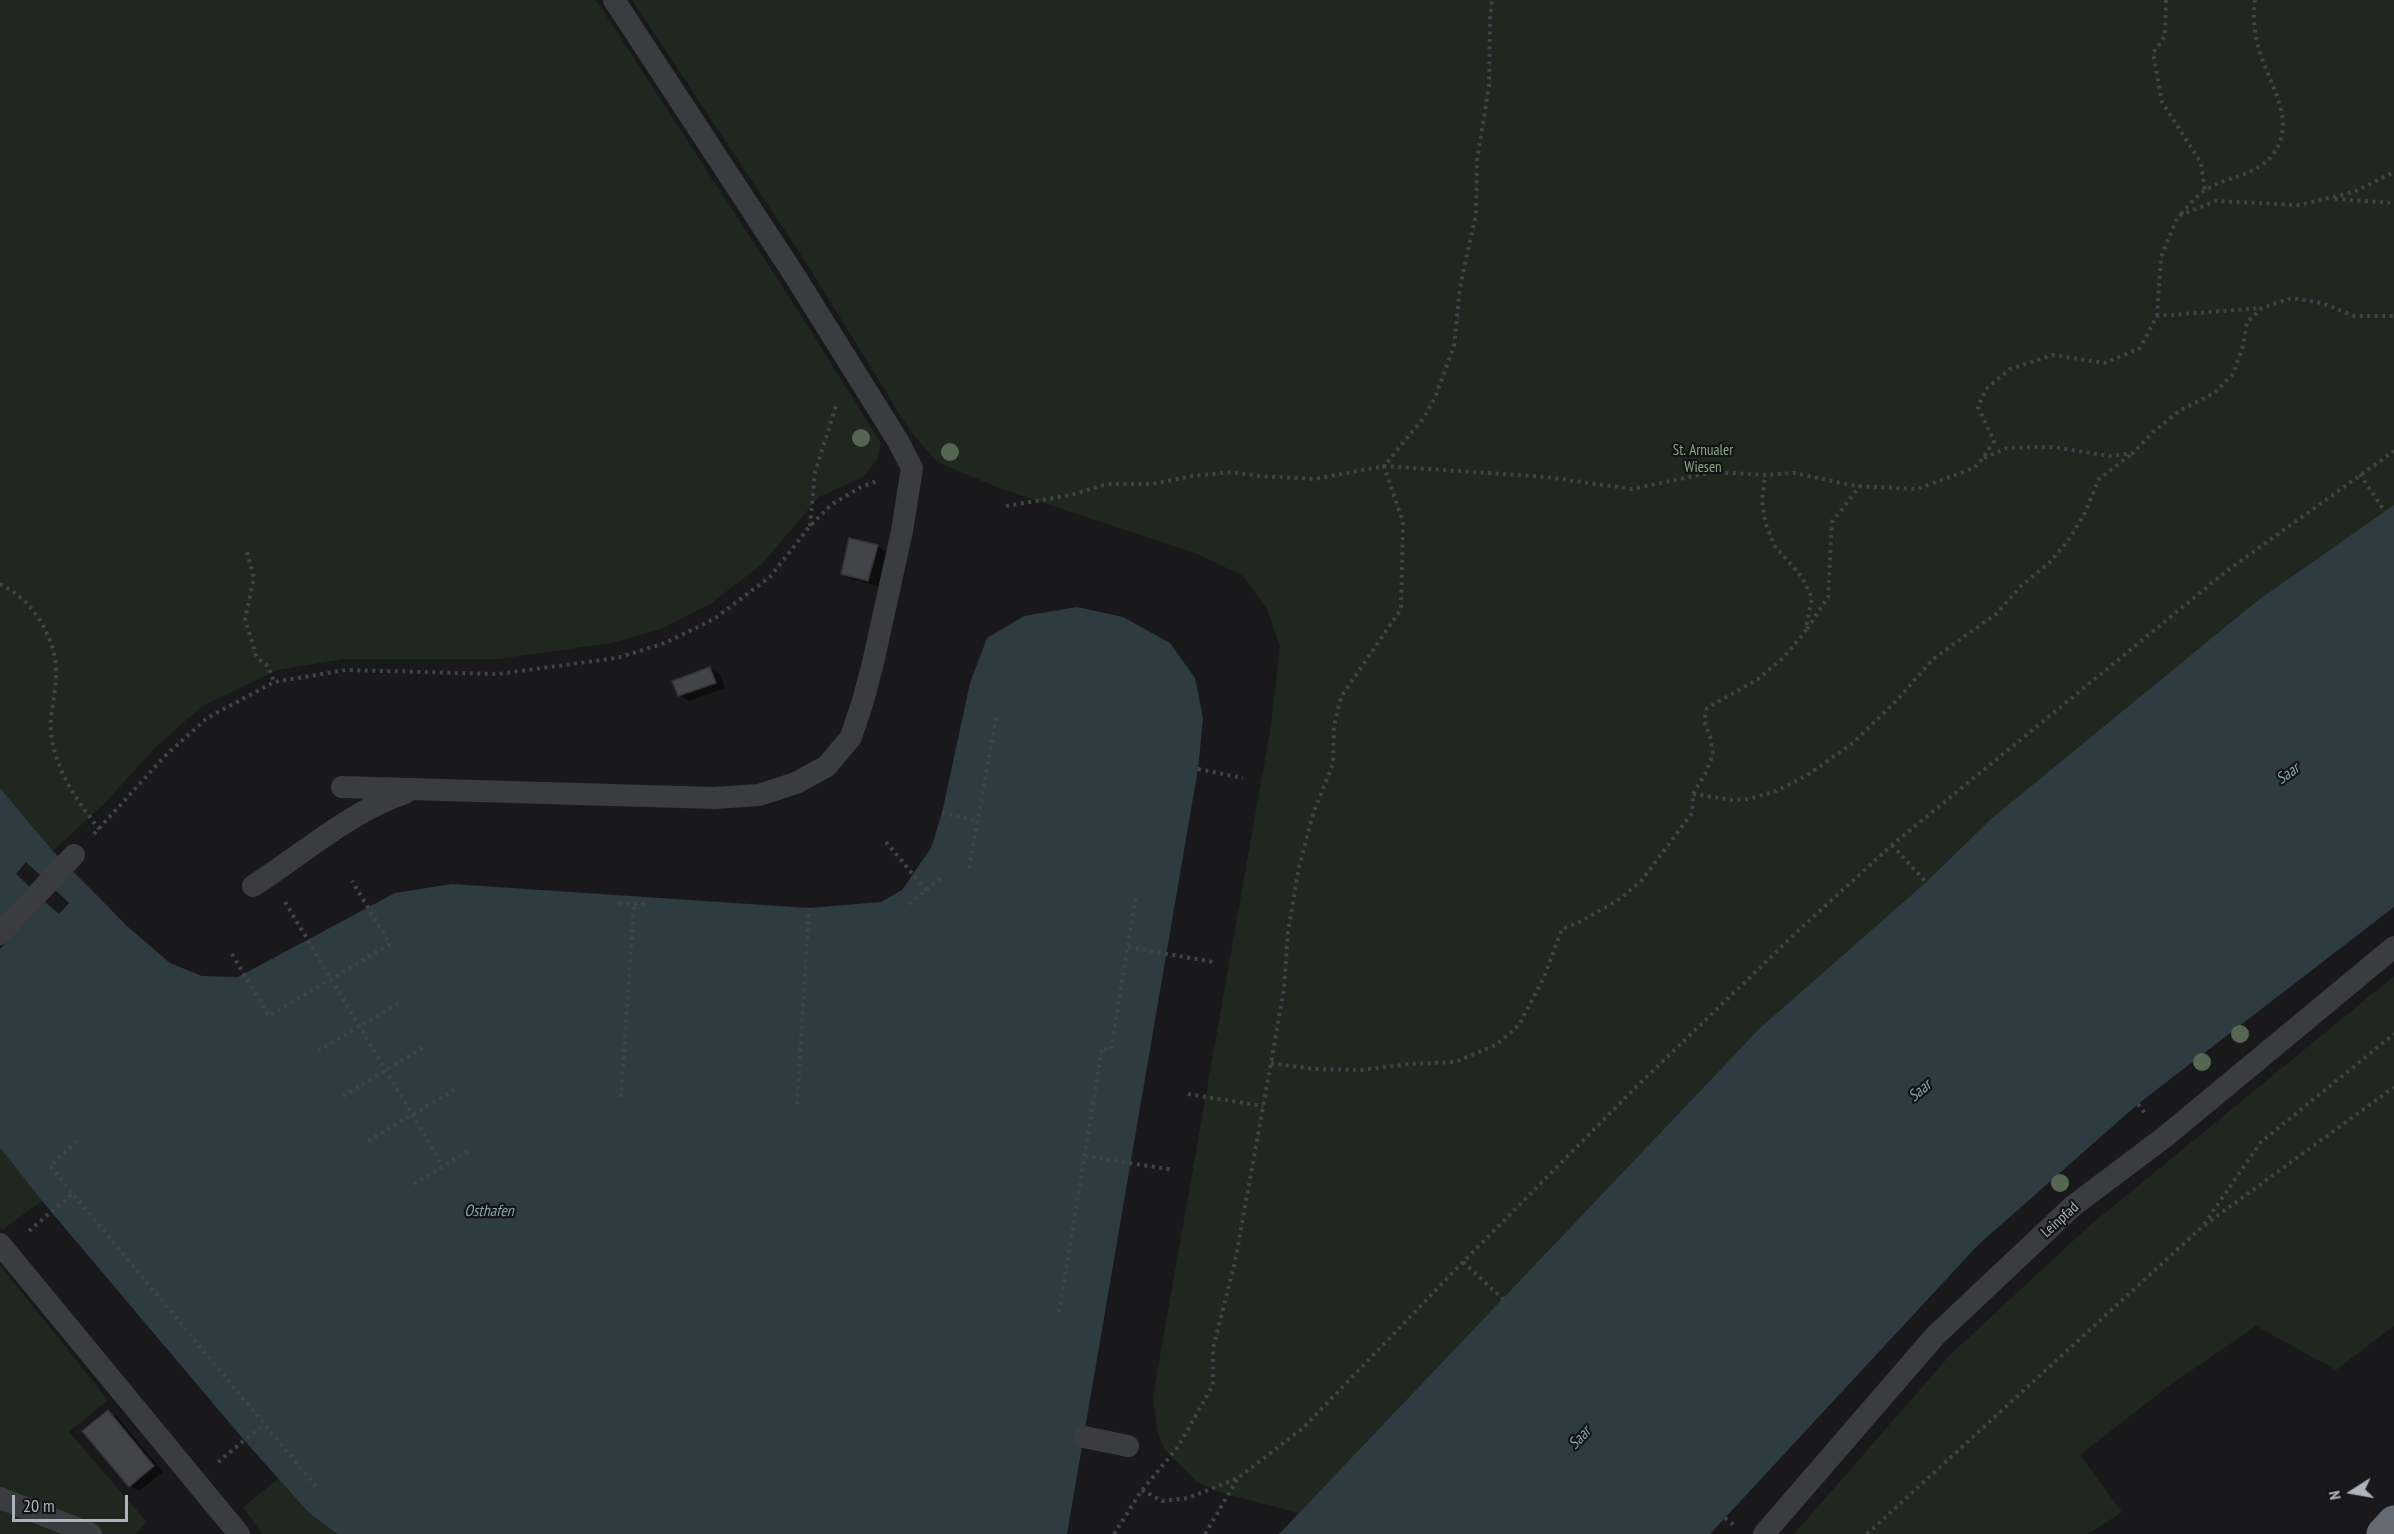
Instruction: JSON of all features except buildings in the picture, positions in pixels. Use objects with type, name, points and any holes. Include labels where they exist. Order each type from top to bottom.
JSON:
[{"type":"highway","points":[[2383,1534],[2394,1522]]},
{"type":"lane","points":[[342,787],[714,798],[759,795],[796,783],[827,766],[851,737],[863,701],[902,531],[912,468],[898,441],[793,273],[614,0]]},
{"type":"lane","points":[[253,886],[355,816],[382,801],[418,789]]},
{"type":"lane","points":[[0,934],[74,855]]},
{"type":"lane","name":"Leinpfad","points":[[1764,1534],[1935,1336],[2073,1206],[2166,1136],[2394,947]]},
{"type":"lane","points":[[3,1247],[239,1534]]},
{"type":"lane","points":[[1084,1437],[1128,1446]]},
{"type":"lane","points":[[0,1498],[91,1534]]},
{"type":"path","points":[[1384,466],[1425,416],[1436,395],[1454,346],[1460,287],[1476,214],[1478,160],[1489,86],[1492,0]]},
{"type":"path","points":[[2166,0],[2165,36],[2153,53],[2162,102],[2201,163],[2205,190]]},
{"type":"path","points":[[1006,506],[1071,495],[1107,484],[1152,484],[1192,476],[1232,472],[1315,479],[1384,466],[1546,477],[1632,489],[1714,472],[1765,475],[1794,473],[1860,486],[1917,489],[1974,468],[1994,441],[1978,407],[1986,389],[2010,369],[2053,355],[2105,363],[2140,348],[2157,316],[2161,257],[2178,216],[2205,190],[2245,175],[2269,158],[2283,136],[2281,105],[2258,46],[2253,14],[2255,0]]},
{"type":"path","points":[[2178,216],[2216,201],[2299,205],[2354,192],[2394,172]]},
{"type":"path","points":[[2329,198],[2394,203]]},
{"type":"path","points":[[2157,316],[2262,308],[2291,298],[2322,303],[2354,316],[2394,316]]},
{"type":"path","points":[[1693,794],[1732,800],[1749,799],[1776,791],[1806,776],[1853,743],[1897,700],[1933,659],[1996,614],[2021,586],[2068,542],[2079,524],[2099,479],[2133,453],[2179,411],[2214,393],[2233,374],[2243,346],[2247,322],[2262,308]]},
{"type":"path","points":[[810,526],[815,472],[849,362]]},
{"type":"path","points":[[1983,458],[2007,448],[2053,447],[2110,456],[2133,453]]},
{"type":"path","points":[[1142,1490],[1162,1501],[1188,1498],[1238,1478],[1303,1428],[1635,1088],[1892,845],[2228,570],[2394,451]]},
{"type":"path","points":[[1114,1534],[1142,1490],[1178,1447],[1213,1385],[1213,1348],[1235,1262],[1271,1063],[1284,988],[1288,932],[1299,867],[1314,811],[1333,764],[1334,726],[1341,697],[1401,609],[1403,522],[1384,466]]},
{"type":"path","points":[[74,855],[164,757],[207,718],[274,682],[346,670],[498,675],[617,658],[665,643],[714,619],[770,577],[810,526],[831,505],[860,488],[912,468]]},
{"type":"path","points":[[2360,474],[2385,512]]},
{"type":"path","points":[[1765,475],[1762,500],[1765,522],[1774,545],[1802,577],[1812,598],[1805,632]]},
{"type":"path","points":[[1271,1063],[1314,1069],[1362,1070],[1455,1062],[1496,1045],[1519,1025],[1544,977],[1562,929],[1578,923],[1620,899],[1642,880],[1692,813],[1693,794],[1713,755],[1710,736],[1704,721],[1707,708],[1758,679],[1783,658],[1805,632],[1828,597],[1832,522],[1860,486]]},
{"type":"path","points":[[247,552],[254,578],[245,619],[257,658],[268,666],[274,682]]},
{"type":"path","points":[[0,584],[10,588],[28,605],[51,642],[56,672],[50,714],[53,745],[73,795],[99,829]]},
{"type":"path","points":[[969,868],[997,713]]},
{"type":"path","points":[[1198,769],[1243,778]]},
{"type":"path","points":[[942,813],[977,821]]},
{"type":"path","points":[[886,842],[926,890]]},
{"type":"path","points":[[1892,845],[1926,882]]},
{"type":"path","points":[[909,904],[941,878]]},
{"type":"path","points":[[231,954],[268,1016],[390,944],[352,881]]},
{"type":"path","points":[[1059,1312],[1102,1048],[1111,1050],[1136,895]]},
{"type":"path","points":[[619,903],[647,904]]},
{"type":"path","points":[[621,1097],[634,904]]},
{"type":"path","points":[[797,1104],[809,908]]},
{"type":"path","points":[[296,918],[443,1166]]},
{"type":"path","points":[[1128,947],[1213,962]]},
{"type":"path","points":[[318,1051],[402,1000]]},
{"type":"path","points":[[2202,1227],[2261,1142],[2394,1034]]},
{"type":"path","points":[[342,1096],[427,1045]]},
{"type":"path","points":[[1867,1534],[2202,1227],[2394,1087]]},
{"type":"path","points":[[368,1141],[454,1090]]},
{"type":"path","points":[[1188,1094],[1263,1106]]},
{"type":"path","points":[[76,1141],[50,1166],[318,1490]]},
{"type":"path","points":[[414,1184],[471,1149]]},
{"type":"path","points":[[1084,1156],[1174,1170]]},
{"type":"path","points":[[3,1247],[72,1194]]},
{"type":"path","points":[[1463,1262],[1503,1299]]},
{"type":"path","points":[[194,1481],[264,1424]]},
{"type":"path","points":[[1205,1534],[1238,1478]]},
{"type":"green space","points":[[0,0],[596,0],[799,312],[881,443],[877,460],[863,477],[819,497],[761,565],[710,604],[661,629],[612,643],[498,659],[344,659],[277,670],[201,707],[156,747],[103,805],[53,851],[0,788]]},
{"type":"green space","name":"St. Arnualer Wiesen","points":[[632,0],[2394,0],[2394,505],[1991,819],[1926,882],[1759,1029],[1299,1513],[1218,1492],[1196,1481],[1164,1449],[1157,1430],[1153,1396],[1271,725],[1280,647],[1267,609],[1243,576],[1198,554],[999,488],[937,462],[910,431],[807,264]]},
{"type":"green space","points":[[2394,976],[2394,1326],[2336,1370],[2256,1326],[2170,1385],[2080,1455],[2122,1512],[2088,1534],[1794,1534],[1951,1354],[2089,1226]]},
{"type":"green space","points":[[0,1148],[42,1201],[2,1230],[0,1226]]},
{"type":"green space","points":[[0,1265],[108,1400],[69,1432],[147,1522],[135,1534],[0,1534]]},
{"type":"green space","points":[[279,1478],[309,1513],[337,1534],[262,1534],[243,1507]]},
{"type":"water","name":"Saar","points":[[2394,505],[2394,907],[2138,1104],[1978,1245],[1710,1534],[1279,1534],[1759,1029],[1926,882],[1991,819],[2257,601]]},
{"type":"water","name":"Osthafen","points":[[1077,607],[1123,617],[1170,643],[1195,678],[1203,718],[1198,769],[1067,1534],[337,1534],[309,1513],[244,1440],[0,1148],[0,788],[53,851],[127,926],[170,963],[202,976],[238,977],[395,893],[452,884],[809,908],[881,902],[902,890],[931,848],[942,813],[970,683],[987,638],[1024,616]]},
{"type":"pier","points":[[26,862],[69,903],[59,914],[45,902],[0,949],[0,919],[30,887],[16,874]]}]
